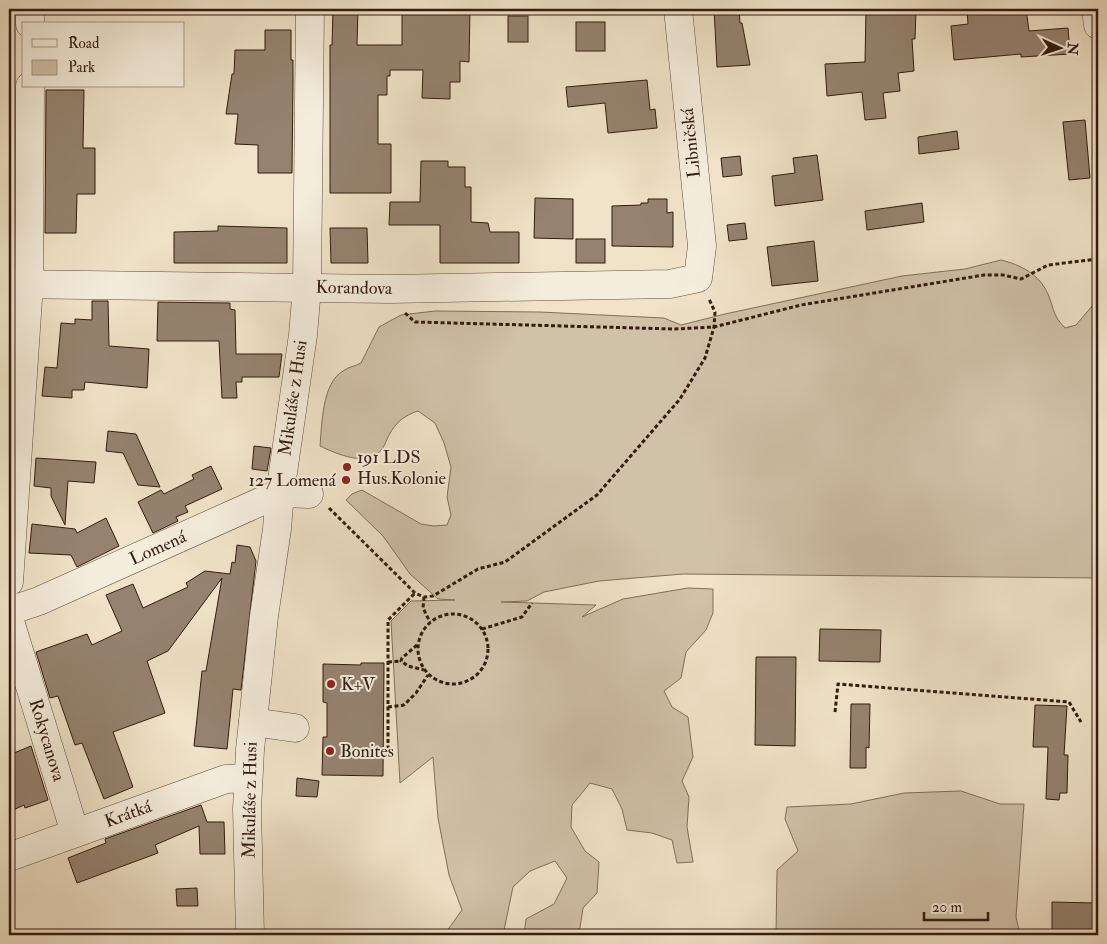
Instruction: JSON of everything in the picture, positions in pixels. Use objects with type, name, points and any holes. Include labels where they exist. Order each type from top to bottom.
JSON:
[{"type":"street","points":[[30,9],[30,22]]},
{"type":"street","name":"Mikuláše z Husi","points":[[250,935],[248,778],[264,616],[303,335],[307,287],[310,9]]},
{"type":"street","name":"Libničská","points":[[678,9],[702,246],[698,278]]},
{"type":"street","points":[[1096,9],[1098,25]]},
{"type":"street","points":[[9,582],[19,284],[30,88]]},
{"type":"street","name":"Korandova","points":[[19,284],[390,289],[670,284],[698,278]]},
{"type":"street","name":"Lomená","points":[[9,611],[39,601],[280,493],[309,494]]},
{"type":"street","name":"Rokycanova","points":[[9,618],[75,832]]},
{"type":"street","points":[[253,722],[295,728]]},
{"type":"street","name":"Krátká","points":[[9,856],[226,778],[248,778]]},
{"type":"path","points":[[390,289],[406,314],[414,322],[674,329],[714,327],[801,305],[984,274],[1003,274],[1021,279],[1048,265],[1098,259]]},
{"type":"path","points":[[309,494],[308,502],[324,503],[415,593],[424,598],[433,596],[478,569],[505,562],[596,495],[680,400],[705,358],[714,327],[715,312],[698,278]]},
{"type":"path","points":[[388,756],[388,620],[415,593]]},
{"type":"path","points":[[424,598],[423,608],[430,622]]},
{"type":"path","points":[[482,629],[522,617],[532,603]]},
{"type":"path","points":[[456,614],[472,620],[482,629],[487,641],[488,654],[484,666],[476,676],[464,683],[451,685],[439,682],[428,675],[418,658],[418,645],[420,636],[430,622],[442,616],[456,614]]},
{"type":"path","points":[[401,662],[402,658],[418,645]]},
{"type":"path","points":[[388,662],[401,662],[424,670]]},
{"type":"path","points":[[388,707],[404,705],[416,693],[428,675]]},
{"type":"path","points":[[835,712],[838,684],[1069,702],[1081,722]]},
{"type":"green space","points":[[1001,260],[1029,271],[1040,281],[1048,294],[1056,316],[1065,328],[1076,325],[1098,299],[1098,578],[683,574],[599,581],[544,592],[527,601],[501,602],[596,605],[582,617],[623,599],[688,588],[713,589],[713,613],[706,630],[686,652],[681,678],[664,691],[672,707],[688,717],[693,757],[682,781],[689,797],[687,827],[693,862],[677,863],[672,840],[652,833],[627,830],[622,809],[612,789],[590,783],[572,805],[571,827],[585,851],[599,862],[597,893],[583,908],[580,928],[570,935],[524,935],[526,919],[554,904],[567,878],[555,861],[530,871],[513,887],[503,935],[444,935],[462,910],[449,875],[438,818],[433,757],[400,783],[391,621],[411,601],[455,600],[438,599],[410,574],[383,536],[346,500],[352,494],[362,490],[421,524],[447,525],[451,515],[447,497],[451,467],[444,443],[435,423],[418,411],[405,417],[398,423],[382,449],[376,455],[369,458],[352,458],[320,446],[324,405],[327,394],[336,377],[345,370],[361,363],[379,327],[401,315],[435,311],[540,312],[664,318],[681,325],[902,276],[965,269]]},
{"type":"green space","points":[[961,791],[1000,804],[1024,804],[1016,917],[1020,935],[776,935],[777,870],[798,851],[785,819],[787,807],[851,804],[904,793]]},
{"type":"building","points":[[333,9],[358,9],[357,45],[402,45],[402,9],[470,9],[469,62],[460,61],[460,82],[450,82],[450,99],[422,98],[423,70],[390,70],[390,76],[387,76],[387,95],[378,95],[378,144],[391,144],[391,193],[330,193],[330,45],[332,45]]},
{"type":"building","points":[[714,9],[739,9],[740,23],[742,23],[750,65],[717,67]]},
{"type":"building","points":[[866,9],[916,9],[915,39],[912,39],[914,71],[898,73],[900,91],[883,93],[886,118],[865,120],[862,92],[827,96],[825,64],[865,62]]},
{"type":"building","points":[[1026,9],[1029,31],[1068,28],[1070,54],[1021,57],[1021,54],[954,60],[951,26],[968,24],[967,10]]},
{"type":"building","points":[[508,16],[528,16],[528,42],[508,42]]},
{"type":"building","points":[[576,22],[605,22],[605,51],[576,51]]},
{"type":"building","points":[[265,30],[291,30],[291,60],[293,60],[292,173],[258,173],[258,145],[235,144],[238,114],[226,114],[232,74],[234,74],[235,50],[265,50]]},
{"type":"building","points":[[647,80],[650,110],[655,109],[657,128],[608,133],[605,103],[568,107],[566,87]]},
{"type":"building","points":[[9,90],[14,90],[14,108],[9,108]]},
{"type":"building","points":[[46,90],[84,90],[83,148],[95,148],[95,194],[77,194],[76,233],[45,233]]},
{"type":"building","points":[[1085,120],[1090,178],[1069,180],[1063,122]]},
{"type":"building","points":[[957,131],[959,149],[919,154],[918,137]]},
{"type":"building","points":[[817,155],[823,200],[775,206],[772,176],[795,173],[793,158]]},
{"type":"building","points":[[740,156],[742,175],[723,177],[721,158]]},
{"type":"building","points":[[421,161],[448,161],[448,167],[465,167],[465,187],[471,187],[471,222],[488,223],[490,232],[519,232],[519,263],[440,263],[440,225],[389,225],[390,202],[420,202]]},
{"type":"building","points":[[9,178],[14,178],[14,233],[9,233]]},
{"type":"building","points":[[535,198],[573,199],[573,239],[534,238]]},
{"type":"building","points":[[648,199],[667,199],[667,213],[673,212],[673,247],[612,246],[612,206],[641,205],[641,203],[648,203]]},
{"type":"building","points":[[922,203],[924,222],[867,230],[865,211]]},
{"type":"building","points":[[745,223],[747,239],[729,241],[727,225]]},
{"type":"building","points":[[218,226],[287,228],[287,263],[174,263],[174,232],[218,231]]},
{"type":"building","points":[[330,228],[367,228],[368,263],[331,263]]},
{"type":"building","points":[[576,239],[605,239],[605,263],[576,263]]},
{"type":"building","points":[[814,241],[818,281],[772,286],[767,247]]},
{"type":"building","points":[[92,301],[108,301],[109,346],[149,349],[147,388],[85,382],[84,390],[72,390],[72,398],[42,396],[45,367],[57,368],[61,323],[75,324],[75,319],[92,320]]},
{"type":"building","points":[[158,302],[230,303],[230,309],[235,310],[236,354],[282,354],[279,377],[242,377],[242,382],[236,382],[237,398],[222,398],[219,341],[157,341]]},
{"type":"building","points":[[108,431],[136,434],[160,487],[138,485],[123,453],[106,451]]},
{"type":"building","points":[[254,446],[271,448],[267,471],[252,469]]},
{"type":"building","points":[[36,458],[96,462],[94,483],[68,481],[65,525],[51,496],[51,488],[34,486]]},
{"type":"building","points":[[211,466],[222,489],[185,506],[188,512],[176,517],[178,521],[153,533],[138,502],[161,490],[164,494],[194,479],[192,475]]},
{"type":"building","points":[[106,518],[119,546],[77,567],[71,555],[29,553],[32,524],[75,529],[77,533]]},
{"type":"building","points":[[237,545],[250,547],[256,561],[241,690],[233,689],[227,749],[194,746],[202,671],[206,671],[222,578],[168,651],[147,661],[165,713],[113,732],[133,787],[104,799],[82,743],[75,745],[58,696],[50,698],[36,652],[87,634],[92,645],[122,631],[106,595],[133,584],[143,608],[188,587],[186,583],[205,571],[230,574],[232,562],[235,563]]},
{"type":"building","points":[[820,629],[881,630],[880,662],[819,661]]},
{"type":"building","points":[[756,657],[796,657],[795,746],[755,745]]},
{"type":"building","points":[[361,663],[384,663],[383,776],[322,775],[323,737],[327,737],[327,703],[323,702],[323,664],[361,665]]},
{"type":"building","points":[[851,704],[870,704],[869,748],[866,747],[866,768],[850,768]]},
{"type":"building","points":[[1035,705],[1067,706],[1064,755],[1068,755],[1067,793],[1060,793],[1059,800],[1046,799],[1048,747],[1033,747]]},
{"type":"building","points":[[31,746],[48,800],[25,808],[24,805],[9,812],[9,785],[14,783],[9,767],[9,755]]},
{"type":"building","points":[[297,778],[319,781],[317,797],[296,796]]},
{"type":"building","points":[[201,805],[207,822],[224,822],[225,854],[200,854],[199,826],[155,845],[158,853],[77,883],[68,858],[106,843],[105,839]]},
{"type":"building","points":[[197,888],[198,906],[177,906],[176,889]]},
{"type":"building","points":[[1052,902],[1095,903],[1095,909],[1098,909],[1098,932],[1052,931]]},
{"type":"place","name":"191 LDS Hus.Kolonie","points":[[347,467]]},
{"type":"place","name":"127 Lomená","points":[[346,480]]},
{"type":"place","name":"K+V","points":[[331,684]]},
{"type":"place","name":"Bonites","points":[[330,751]]}]
